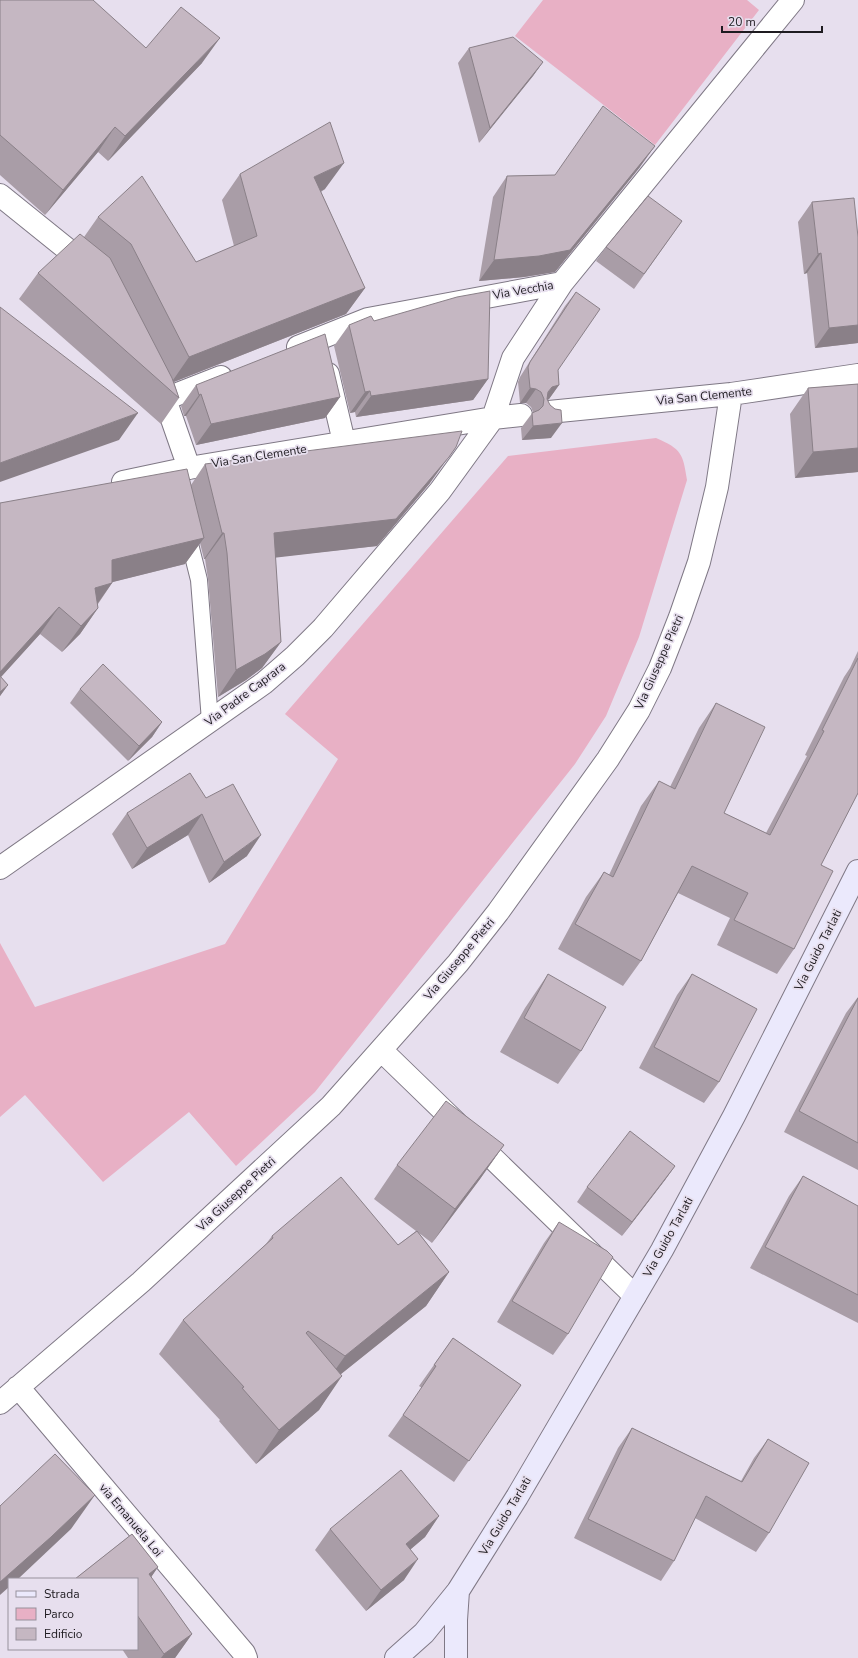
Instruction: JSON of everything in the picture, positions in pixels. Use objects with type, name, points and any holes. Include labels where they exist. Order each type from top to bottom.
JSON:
[{"type":"main road","name":"Via Guido Tarlati","points":[[396,1658],[424,1633],[458,1592],[517,1497],[635,1296],[662,1250],[734,1116],[858,871]]},
{"type":"main road","points":[[456,1658],[458,1592]]},
{"type":"street","name":"Via Vecchia","points":[[493,418],[513,358],[562,283],[793,0]]},
{"type":"street","points":[[0,195],[101,276]]},
{"type":"street","name":"Via Vecchia","points":[[282,353],[368,319],[562,283]]},
{"type":"street","points":[[319,338],[344,442]]},
{"type":"street","points":[[165,400],[238,370]]},
{"type":"street","points":[[151,372],[165,400],[189,468]]},
{"type":"street","name":"Via San Clemente","points":[[549,412],[731,394],[858,375]]},
{"type":"street","name":"Via Giuseppe Pietri","points":[[0,1403],[141,1282],[320,1117],[477,940],[608,759],[639,710],[660,668],[699,562],[717,487],[731,394]]},
{"type":"street","name":"Via San Clemente","points":[[105,485],[189,468],[493,418],[520,415]]},
{"type":"street","name":"Via Padre Caprara","points":[[0,868],[274,675],[324,628],[440,491],[493,418]]},
{"type":"street","points":[[381,1050],[635,1296]]},
{"type":"street","name":"via Emanuela Loi","points":[[18,1387],[250,1656]]},
{"type":"lane","points":[[184,519],[199,580],[210,721]]},
{"type":"green space","points":[[543,0],[747,0],[759,10],[655,145],[515,36]]},
{"type":"green space","points":[[656,438],[665,442],[680,453],[687,480],[639,637],[606,716],[575,764],[315,1092],[236,1166],[189,1112],[103,1182],[25,1095],[0,1117],[0,943],[35,1007],[225,944],[338,759],[285,714],[508,456]]},
{"type":"building","points":[[0,0],[93,0],[146,48],[181,7],[220,38],[125,136],[115,127],[63,190],[0,135]]},
{"type":"building","points":[[513,37],[543,62],[490,128],[469,48]]},
{"type":"building","points":[[603,106],[655,146],[570,250],[539,256],[494,260],[507,176],[555,175]]},
{"type":"building","points":[[330,122],[344,163],[314,177],[365,288],[189,357],[131,244],[98,217],[142,176],[196,262],[257,236],[240,174]]},
{"type":"building","points":[[648,196],[682,221],[644,274],[606,247]]},
{"type":"building","points":[[854,198],[858,237],[858,325],[829,328],[821,253],[818,254],[812,202]]},
{"type":"building","points":[[80,234],[110,258],[172,378],[179,398],[38,273]]},
{"type":"building","points":[[490,291],[488,379],[371,396],[370,391],[365,392],[349,325],[371,316],[374,321],[457,297]]},
{"type":"building","points":[[576,292],[600,309],[558,370],[559,385],[552,387],[548,392],[547,399],[550,405],[555,409],[561,410],[562,423],[533,426],[532,413],[539,410],[543,406],[544,399],[541,392],[530,388],[528,367]]},
{"type":"building","points":[[0,307],[138,413],[0,463]]},
{"type":"building","points":[[325,334],[340,397],[211,424],[201,394],[199,395],[196,385]]},
{"type":"building","points":[[858,384],[858,448],[813,452],[808,388]]},
{"type":"building","points":[[462,431],[456,447],[449,457],[396,519],[274,533],[281,642],[265,654],[236,670],[227,553],[224,533],[222,533],[205,464]]},
{"type":"building","points":[[187,469],[204,538],[112,560],[112,583],[95,588],[98,608],[81,626],[59,607],[0,672],[0,503]]},
{"type":"building","points":[[858,658],[858,793],[821,865],[833,871],[794,949],[734,920],[748,893],[692,866],[641,961],[575,924],[604,872],[613,877],[659,781],[675,789],[716,703],[765,727],[724,813],[770,835],[824,731],[822,730]]},
{"type":"building","points":[[103,664],[162,722],[139,746],[80,689]]},
{"type":"building","points":[[0,676],[8,685],[0,692]]},
{"type":"building","points":[[190,773],[206,798],[233,784],[261,835],[224,862],[202,814],[147,848],[127,813]]},
{"type":"building","points":[[548,974],[606,1007],[581,1051],[524,1018]]},
{"type":"building","points":[[692,974],[757,1009],[719,1082],[654,1047]]},
{"type":"building","points":[[858,998],[858,1143],[799,1111]]},
{"type":"building","points":[[446,1101],[504,1145],[455,1209],[397,1165]]},
{"type":"building","points":[[630,1131],[675,1166],[632,1222],[587,1187]]},
{"type":"building","points":[[803,1176],[858,1206],[858,1295],[765,1247]]},
{"type":"building","points":[[341,1177],[398,1245],[417,1231],[449,1272],[345,1356],[308,1331],[306,1333],[342,1376],[279,1430],[242,1388],[244,1387],[183,1320],[273,1238],[272,1236]]},
{"type":"building","points":[[559,1222],[607,1251],[613,1257],[568,1334],[512,1301]]},
{"type":"building","points":[[453,1338],[521,1385],[469,1461],[403,1415],[436,1366],[434,1365]]},
{"type":"building","points":[[632,1428],[742,1482],[768,1439],[809,1463],[769,1533],[706,1496],[674,1561],[588,1519]]},
{"type":"building","points":[[55,1454],[95,1495],[51,1537],[0,1582],[0,1506]]},
{"type":"building","points":[[401,1470],[439,1516],[406,1544],[418,1559],[381,1590],[330,1529]]},
{"type":"building","points":[[132,1534],[158,1567],[149,1574],[192,1634],[164,1654],[138,1616],[138,1578],[76,1578]]}]
